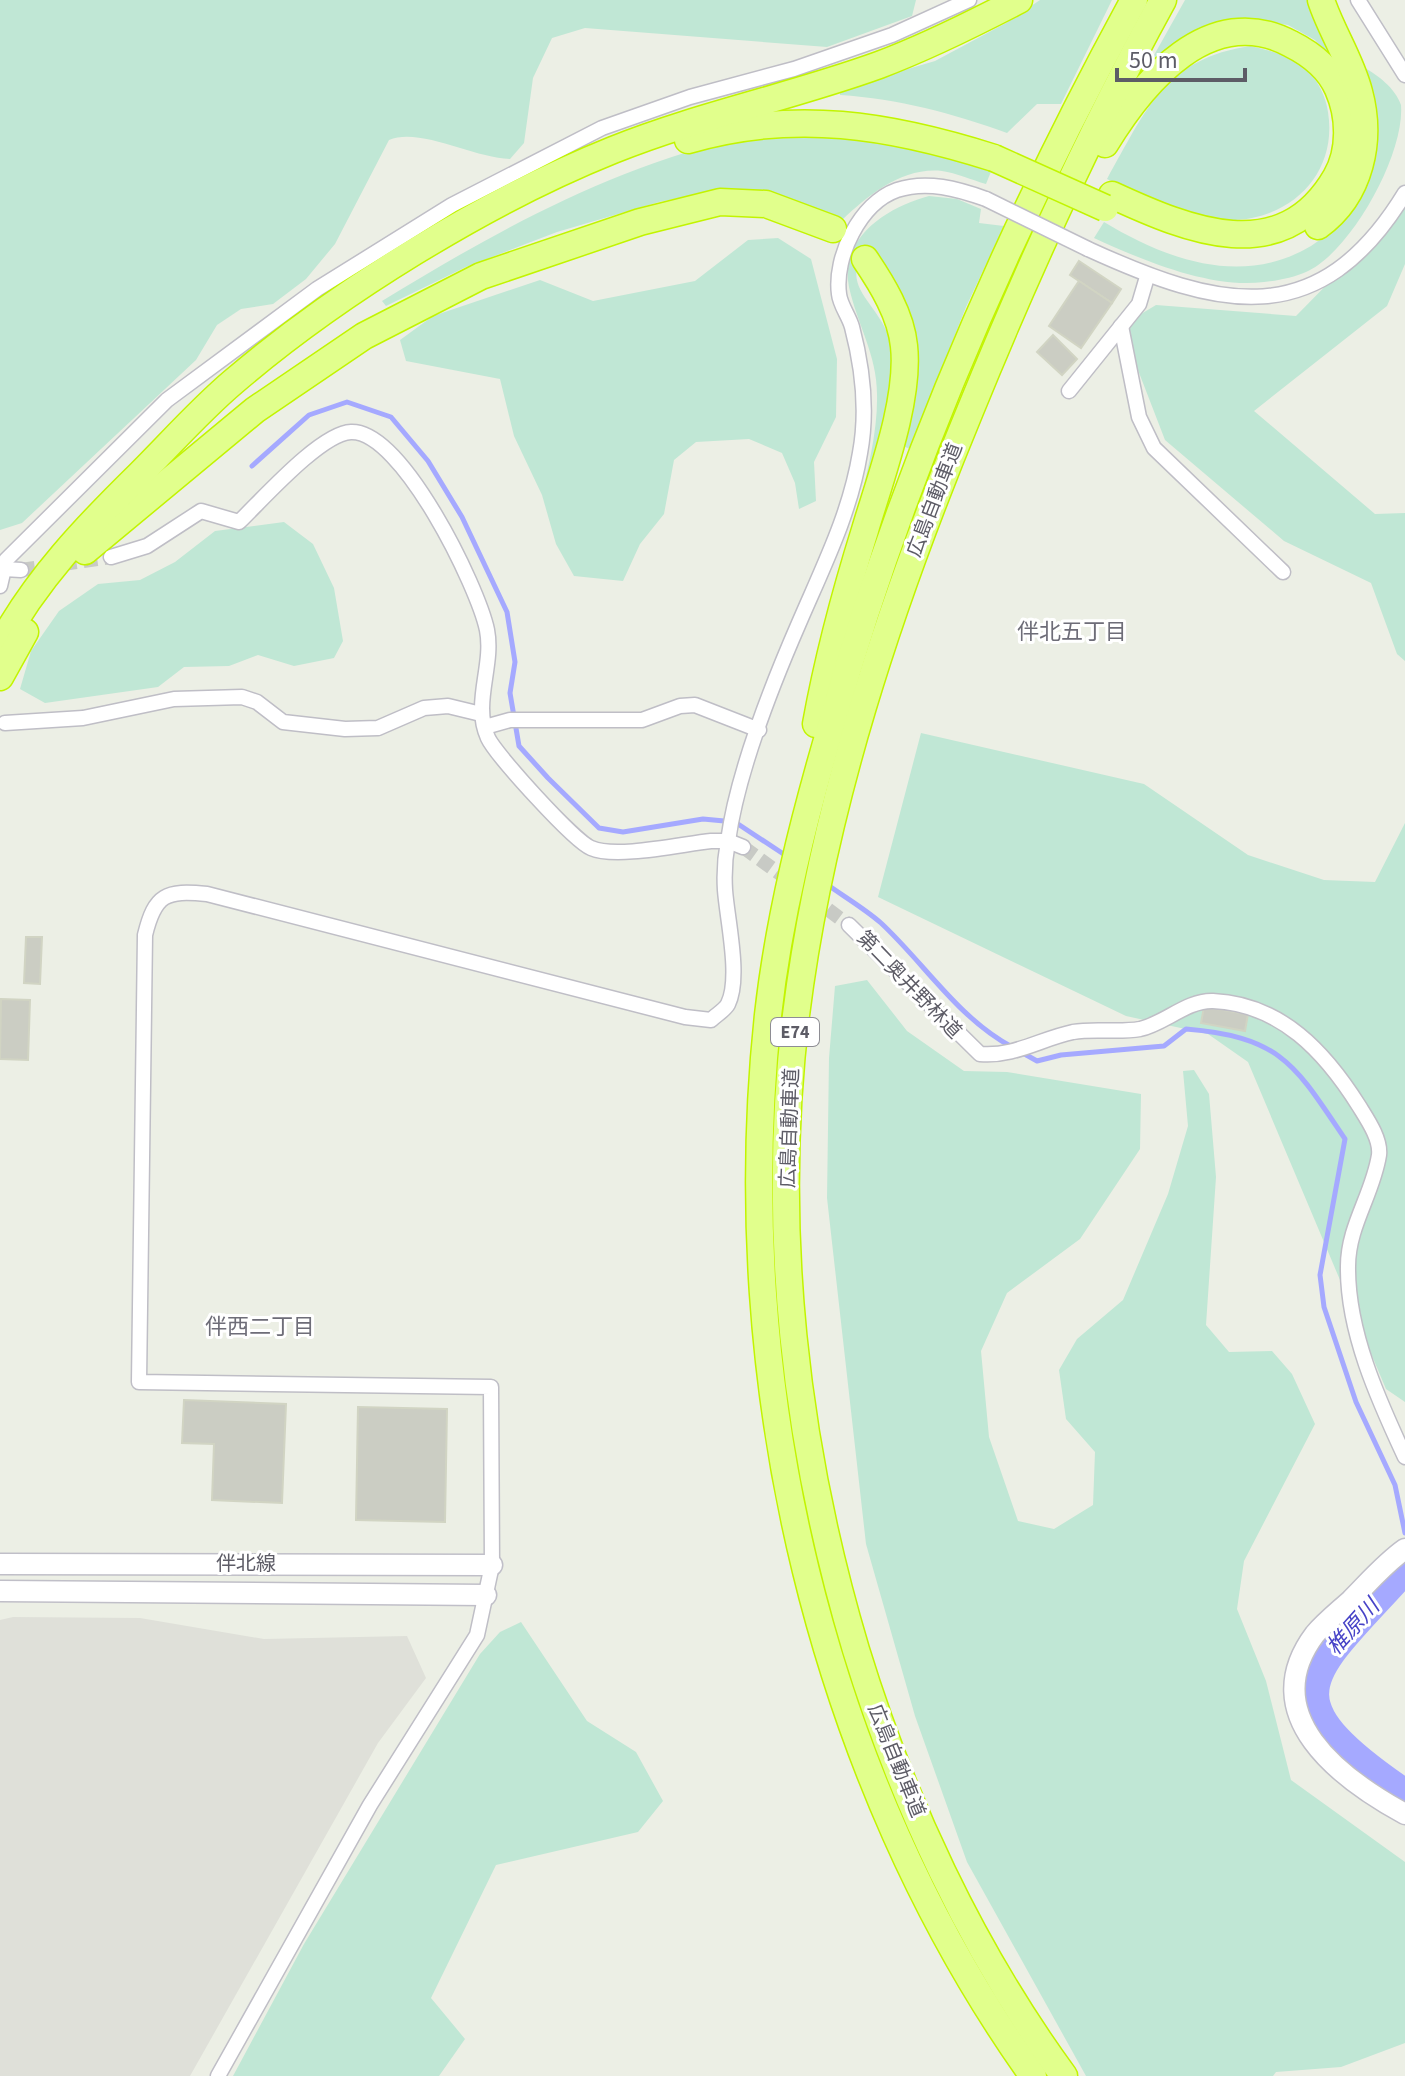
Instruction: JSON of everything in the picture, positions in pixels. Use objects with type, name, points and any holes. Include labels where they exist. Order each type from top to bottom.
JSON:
[{"type":"highway","points":[[0,646],[16,616],[75,539],[232,382],[323,314],[420,250],[516,195],[609,152],[713,114],[878,65],[954,34],[1019,0]]},
{"type":"highway","name":"広島自動車道","points":[[1033,2076],[951,1943],[890,1821],[846,1709],[810,1590],[785,1478],[769,1357],[762,1272],[760,1129],[768,1013],[787,898],[849,663],[921,459],[1035,193],[1134,0]]},
{"type":"highway","name":"広島自動車道","points":[[1064,2076],[977,1938],[920,1821],[875,1711],[837,1587],[812,1475],[795,1355],[787,1242],[788,1129],[796,1018],[814,906],[839,795],[909,564],[1007,320],[1121,76],[1163,0]]},
{"type":"highway","points":[[713,114],[770,108],[887,114],[935,123],[1108,202],[1163,235],[1232,251],[1268,248],[1289,242],[1323,222],[1343,201],[1357,176],[1364,120],[1359,91],[1321,0]]},
{"type":"highway","points":[[1007,320],[1125,110],[1150,80],[1177,56],[1205,40],[1257,33],[1282,39],[1305,51],[1325,68],[1338,89],[1346,115],[1347,144],[1341,169],[1313,209],[1293,223],[1267,232],[1235,235],[1204,231],[1108,202]]},
{"type":"highway","points":[[0,677],[29,624],[85,551],[243,393],[424,263],[556,192],[656,149],[716,132],[781,123],[873,126],[997,151]]},
{"type":"highway","points":[[85,551],[255,410],[364,336],[481,276],[640,222],[720,202],[766,204],[833,229]]},
{"type":"highway","points":[[787,898],[822,691],[842,606],[890,450],[900,401],[904,346],[885,289],[865,259]]},
{"type":"street","points":[[0,586],[6,560],[167,400],[317,289],[452,205],[602,128],[690,97],[794,69],[892,35],[969,0]]},
{"type":"street","points":[[1358,0],[1405,75]]},
{"type":"street","points":[[218,2076],[370,1805],[477,1635],[492,1565],[491,1387],[139,1382],[145,935],[150,912],[162,897],[178,891],[207,894],[685,1017],[711,1020],[728,1005],[733,981],[724,886],[728,841],[759,730],[797,626],[842,527],[860,453],[865,407],[861,363],[851,322],[839,296],[839,260],[851,234],[874,207],[896,190],[929,185],[958,189],[986,199],[1147,277],[1191,290],[1244,298],[1294,293],[1337,273],[1383,229],[1405,193]]},
{"type":"street","points":[[1069,391],[1139,304],[1147,277]]},
{"type":"street","points":[[1121,326],[1139,417],[1154,448],[1283,572]]},
{"type":"street","points":[[111,557],[147,546],[201,511],[239,522],[327,441],[351,432],[380,442],[414,479],[446,533],[487,628],[489,648],[483,720],[488,738],[506,764],[589,848],[609,852],[728,841],[743,847]]},
{"type":"street","points":[[4,569],[21,570]]},
{"type":"street","points":[[5,723],[83,718],[174,699],[242,697],[257,702],[283,722],[345,729],[378,728],[424,708],[448,706],[483,720],[642,720],[680,706],[695,705],[759,730]]},
{"type":"street","name":"第二奥井野林道","points":[[849,925],[980,1054],[1001,1056],[1074,1032],[1142,1029],[1210,1001],[1253,1008],[1300,1032],[1336,1069],[1371,1125],[1379,1153],[1354,1227],[1348,1265],[1353,1319],[1386,1416],[1405,1457]]},
{"type":"street","points":[[1405,1549],[1315,1634],[1297,1669],[1295,1701],[1303,1727],[1322,1756],[1365,1792],[1405,1814]]},
{"type":"street","name":"伴北線","points":[[0,1564],[492,1565]]},
{"type":"street","name":"伴北線","points":[[0,1591],[486,1595]]},
{"type":"shaded area","points":[[13,1617],[140,1618],[264,1639],[407,1636],[426,1678],[378,1743],[190,2076],[0,2076],[0,1620]]},
{"type":"green space","points":[[0,0],[916,0],[912,16],[827,47],[585,28],[552,38],[533,78],[524,143],[510,159],[416,137],[389,140],[335,244],[306,279],[273,304],[241,309],[217,325],[196,360],[22,523],[0,530]]},
{"type":"green space","points":[[1040,0],[1112,0],[1061,104],[1037,104],[1007,133],[925,108],[840,95],[840,89],[935,61],[1006,23]]},
{"type":"green space","points":[[1185,0],[1312,0],[1339,67],[1315,40],[1288,25],[1244,18],[1209,27],[1144,73]]},
{"type":"green space","points":[[1251,46],[1280,54],[1300,64],[1314,78],[1323,95],[1329,134],[1317,174],[1305,190],[1290,203],[1271,212],[1228,220],[1181,211],[1107,179],[1147,110],[1178,75],[1222,52]]},
{"type":"green space","points":[[1363,67],[1395,93],[1401,105],[1394,150],[1372,200],[1356,224],[1340,245],[1306,272],[1264,282],[1221,281],[1177,271],[1094,238],[1104,222],[1153,248],[1179,257],[1205,264],[1232,266],[1258,265],[1285,258],[1311,246],[1341,223],[1351,205]]},
{"type":"green space","points":[[749,136],[866,136],[992,169],[986,184],[942,171],[913,173],[875,192],[842,220],[719,190],[659,202],[557,232],[466,267],[386,306],[382,301],[469,249],[605,182],[651,164]]},
{"type":"green space","points":[[929,196],[957,199],[981,209],[979,223],[1004,226],[966,307],[910,449],[903,446],[906,307],[890,273],[870,245],[860,259],[856,272],[858,283],[890,341],[893,382],[886,424],[860,503],[874,435],[877,394],[874,366],[852,301],[848,269],[859,239],[870,227],[898,208]]},
{"type":"green space","points":[[1405,205],[1405,264],[1387,306],[1254,411],[1375,514],[1405,513],[1405,661],[1397,654],[1371,583],[1284,541],[1165,440],[1121,326],[1156,305],[1296,316]]},
{"type":"green space","points":[[778,238],[811,259],[837,359],[836,417],[814,462],[816,501],[799,509],[795,483],[782,453],[749,439],[696,442],[674,460],[664,514],[640,544],[623,581],[574,576],[556,544],[542,495],[514,436],[500,379],[406,361],[400,340],[433,316],[540,280],[593,301],[695,281],[748,240]]},
{"type":"green space","points":[[284,522],[313,544],[334,588],[343,641],[334,658],[294,666],[258,655],[229,666],[184,667],[158,687],[45,703],[20,689],[31,651],[59,611],[98,584],[140,580],[175,562],[215,531]]},
{"type":"green space","points":[[921,733],[1144,784],[1248,855],[1324,880],[1375,882],[1405,823],[1405,1402],[1386,1389],[1248,1062],[1208,1034],[1126,1016],[878,897]]},
{"type":"green space","points":[[867,980],[907,1031],[964,1071],[1007,1072],[1141,1094],[1140,1149],[1080,1239],[1007,1293],[981,1351],[989,1437],[1018,1521],[1054,1529],[1093,1505],[1095,1452],[1066,1419],[1059,1370],[1077,1339],[1123,1300],[1168,1194],[1188,1126],[1183,1071],[1194,1070],[1209,1094],[1216,1177],[1206,1325],[1229,1352],[1272,1351],[1292,1374],[1315,1424],[1244,1561],[1237,1609],[1266,1681],[1291,1780],[1405,1862],[1405,2043],[1341,2067],[1276,2072],[1273,2076],[1086,2076],[967,1862],[915,1716],[866,1544],[827,1198],[829,1058],[835,986]]},
{"type":"green space","points":[[521,1622],[587,1721],[636,1752],[663,1801],[638,1832],[496,1865],[431,1998],[465,2039],[439,2076],[233,2076],[304,1944],[480,1654],[500,1632]]},
{"type":"building","points":[[1079,261],[1121,289],[1112,303],[1070,275]]},
{"type":"building","points":[[1079,281],[1112,303],[1081,348],[1049,326]]},
{"type":"building","points":[[1053,335],[1077,359],[1062,375],[1037,352]]},
{"type":"building","points":[[26,937],[42,937],[40,984],[24,983]]},
{"type":"building","points":[[1,999],[30,1000],[28,1060],[0,1059]]},
{"type":"building","points":[[1204,1007],[1248,1014],[1245,1031],[1201,1023]]},
{"type":"building","points":[[184,1400],[286,1404],[282,1503],[212,1500],[214,1444],[182,1443]]},
{"type":"building","points":[[358,1407],[447,1409],[445,1522],[356,1520]]},
{"type":"waterway","points":[[252,466],[309,415],[347,402],[391,417],[428,461],[462,517],[507,612],[515,662],[510,693],[519,746],[599,828],[623,832],[703,819],[735,822],[788,857]]},
{"type":"waterway","points":[[825,883],[881,923],[958,1006],[1012,1047]]},
{"type":"waterway","points":[[1021,1052],[1037,1061],[1061,1055],[1164,1046],[1186,1029],[1218,1033],[1244,1039],[1283,1059],[1313,1092],[1345,1139],[1320,1275],[1324,1307],[1356,1402],[1395,1485],[1405,1533]]},
{"type":"waterway","name":"椎原川","points":[[1405,1569],[1344,1636],[1325,1661],[1315,1685],[1316,1708],[1331,1733],[1360,1761],[1405,1794]]},
{"type":"tunnel","points":[[21,570],[111,557]]},
{"type":"tunnel","points":[[743,847],[794,884]]},
{"type":"tunnel","points":[[811,897],[849,925]]},
{"type":"district","name":"伴北五丁目","points":[[1072,632]]},
{"type":"district","name":"伴西二丁目","points":[[260,1327]]}]
